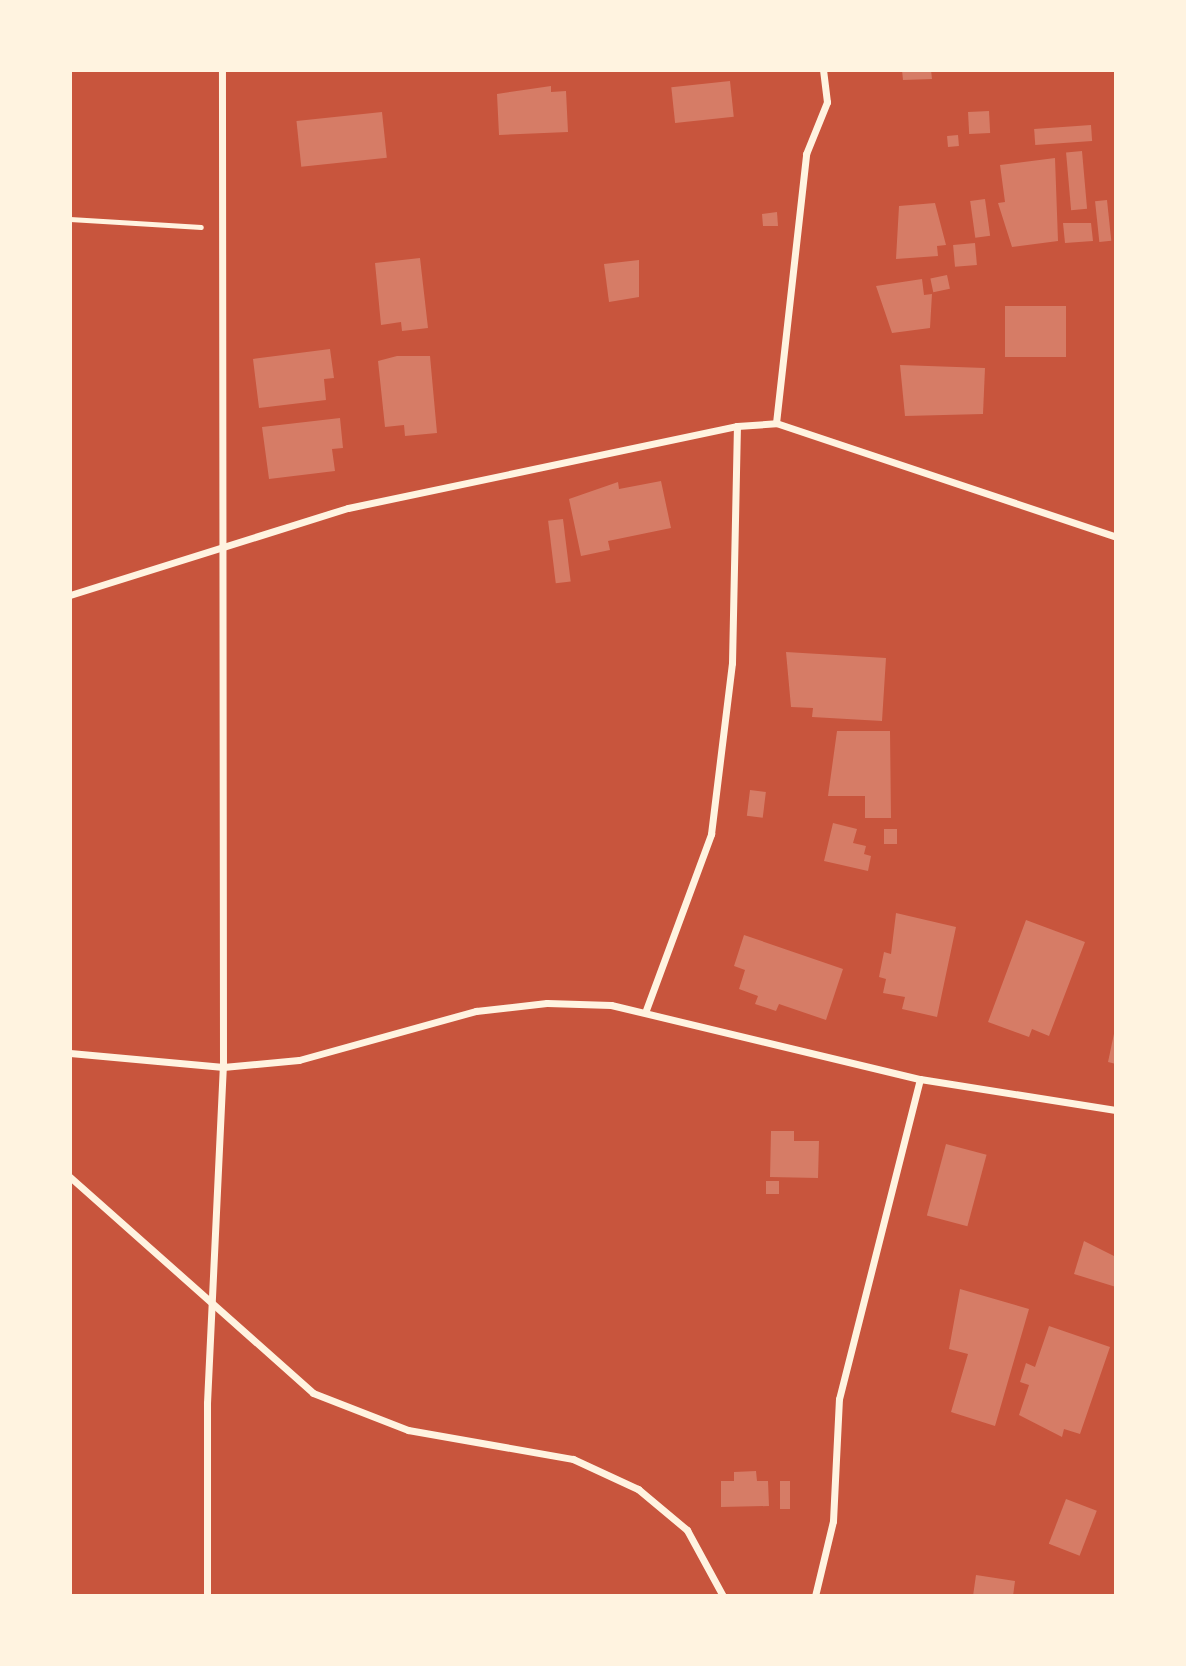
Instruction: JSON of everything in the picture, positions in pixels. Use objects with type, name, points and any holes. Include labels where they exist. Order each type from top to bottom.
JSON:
[{"type":"street","points":[[207,1596],[207,1403],[217,1305],[223,1067],[218,553],[223,229],[222,70]]},
{"type":"street","points":[[776,423],[806,154],[827,102],[823,70]]},
{"type":"street","points":[[70,595],[218,553],[348,508],[737,426],[776,423],[1116,537]]},
{"type":"street","points":[[646,1010],[712,834],[732,663],[737,426]]},
{"type":"street","points":[[70,1053],[223,1067],[299,1060],[488,1010],[547,1003],[646,1010],[920,1079],[1116,1110]]},
{"type":"street","points":[[815,1596],[833,1521],[839,1399],[920,1079]]},
{"type":"street","points":[[70,1177],[313,1392],[356,1415],[573,1459],[639,1489],[687,1530],[723,1596]]},
{"type":"path","points":[[70,219],[223,229]]},
{"type":"building","points":[[902,70],[931,70],[932,79],[903,80]]},
{"type":"building","points":[[730,81],[734,117],[675,123],[671,87]]},
{"type":"building","points":[[551,86],[551,92],[566,91],[568,132],[499,135],[497,94]]},
{"type":"building","points":[[989,111],[990,133],[969,134],[968,112]]},
{"type":"building","points":[[382,112],[387,158],[301,167],[296,121]]},
{"type":"building","points":[[1091,125],[1092,141],[1035,145],[1034,129]]},
{"type":"building","points":[[958,135],[959,146],[948,147],[947,136]]},
{"type":"building","points":[[1082,151],[1087,209],[1071,210],[1066,152]]},
{"type":"building","points":[[1055,158],[1058,241],[1012,247],[998,203],[1005,202],[1000,165]]},
{"type":"building","points":[[985,199],[990,236],[975,238],[970,201]]},
{"type":"building","points":[[1107,200],[1111,241],[1099,242],[1095,201]]},
{"type":"building","points":[[935,203],[946,245],[937,246],[938,256],[896,259],[899,206]]},
{"type":"building","points":[[777,212],[778,226],[763,226],[762,214]]},
{"type":"building","points":[[1063,223],[1091,223],[1093,241],[1065,243]]},
{"type":"building","points":[[975,243],[977,265],[955,267],[953,245]]},
{"type":"building","points":[[420,258],[428,328],[402,331],[401,322],[381,325],[375,263]]},
{"type":"building","points":[[639,260],[639,297],[609,302],[604,264]]},
{"type":"building","points":[[947,275],[950,289],[933,292],[930,279]]},
{"type":"building","points":[[922,279],[924,295],[932,294],[930,328],[892,333],[876,286]]},
{"type":"building","points":[[1005,306],[1066,306],[1066,357],[1005,357]]},
{"type":"building","points":[[330,349],[334,378],[324,379],[326,400],[259,408],[253,359]]},
{"type":"building","points":[[397,356],[430,356],[437,433],[405,436],[404,425],[385,427],[378,361]]},
{"type":"building","points":[[900,365],[985,368],[983,414],[905,416]]},
{"type":"building","points":[[340,418],[343,448],[332,449],[335,471],[269,479],[262,427]]},
{"type":"building","points":[[661,481],[671,528],[608,541],[610,550],[581,556],[569,499],[618,482],[619,489]]},
{"type":"building","points":[[563,519],[571,582],[556,583],[548,521]]},
{"type":"building","points":[[786,652],[886,658],[882,721],[812,717],[813,708],[791,707]]},
{"type":"building","points":[[837,731],[890,731],[891,818],[865,818],[865,796],[828,796]]},
{"type":"building","points":[[750,790],[766,792],[763,818],[747,816]]},
{"type":"building","points":[[833,823],[857,829],[853,843],[866,846],[864,854],[871,856],[868,871],[824,861]]},
{"type":"building","points":[[884,829],[897,829],[897,844],[884,844]]},
{"type":"building","points":[[896,913],[956,927],[937,1017],[902,1009],[905,997],[883,993],[886,979],[879,977],[884,952],[891,954]]},
{"type":"building","points":[[1026,920],[1085,942],[1049,1036],[1032,1029],[1029,1037],[988,1022]]},
{"type":"building","points":[[744,935],[843,969],[826,1020],[779,1004],[776,1011],[755,1004],[758,996],[739,989],[745,970],[734,966]]},
{"type":"building","points":[[1116,1029],[1116,1064],[1108,1062]]},
{"type":"building","points":[[771,1131],[794,1131],[794,1141],[819,1141],[818,1178],[770,1177]]},
{"type":"building","points":[[946,1144],[987,1155],[967,1226],[927,1215]]},
{"type":"building","points":[[766,1181],[779,1181],[779,1194],[766,1194]]},
{"type":"building","points":[[1084,1241],[1116,1257],[1116,1287],[1074,1274]]},
{"type":"building","points":[[960,1289],[1029,1309],[995,1426],[951,1412],[968,1354],[949,1349]]},
{"type":"building","points":[[1049,1326],[1110,1347],[1080,1434],[1064,1429],[1062,1437],[1019,1415],[1029,1385],[1020,1382],[1026,1363],[1035,1367]]},
{"type":"building","points":[[756,1471],[757,1481],[768,1481],[769,1506],[721,1507],[721,1481],[734,1481],[734,1472]]},
{"type":"building","points":[[780,1481],[790,1481],[790,1509],[780,1509]]},
{"type":"building","points":[[1066,1499],[1097,1511],[1080,1556],[1049,1544]]},
{"type":"building","points":[[976,1575],[1015,1581],[1013,1596],[973,1596]]}]
